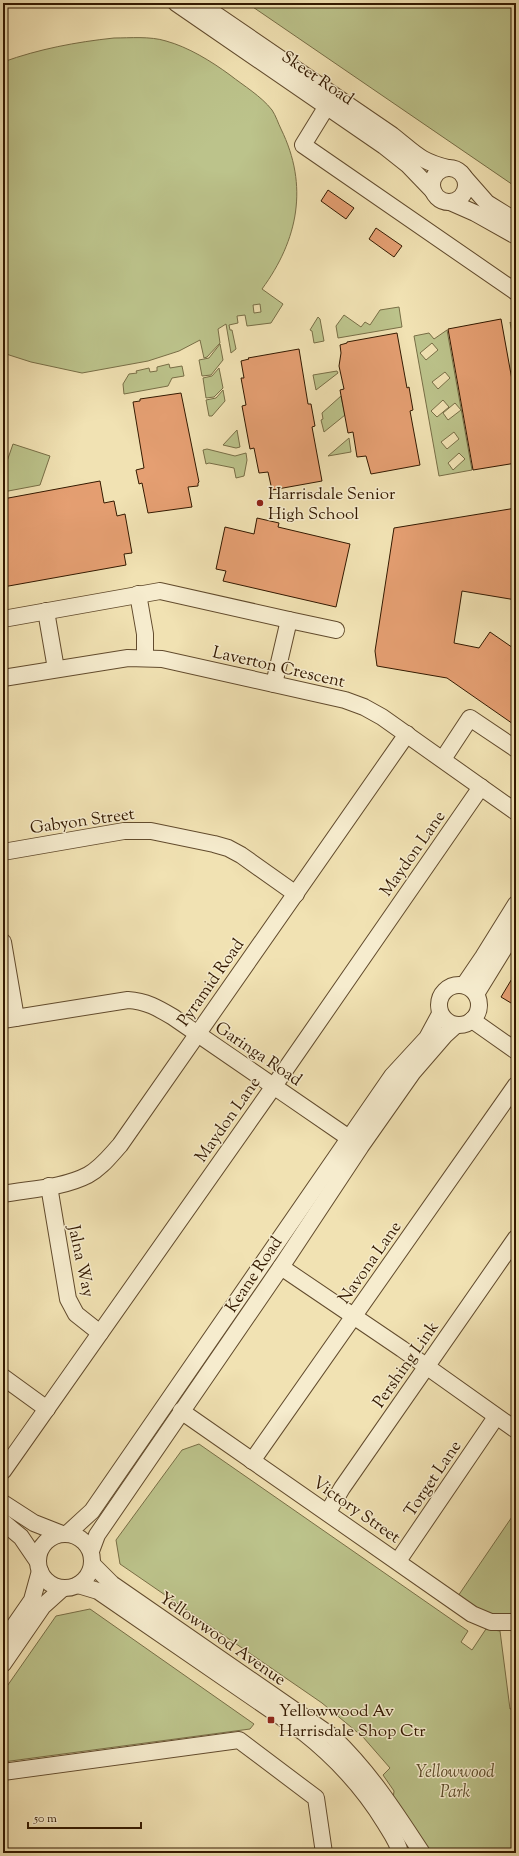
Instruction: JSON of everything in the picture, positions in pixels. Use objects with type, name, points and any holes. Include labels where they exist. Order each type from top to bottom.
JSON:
[{"type":"street","name":"Skeet Road","points":[[176,3],[388,149],[413,170],[433,191]]},
{"type":"street","name":"Skeet Road","points":[[199,3],[387,132],[416,156],[426,162],[448,168]]},
{"type":"street","points":[[327,106],[303,145],[516,292]]},
{"type":"street","points":[[516,221],[486,204],[458,170],[448,168],[440,170],[435,176],[432,183],[433,191],[438,198],[475,213],[516,236]]},
{"type":"street","points":[[450,202],[458,200],[464,194],[466,186],[465,178]]},
{"type":"street","points":[[3,619],[160,591],[336,630]]},
{"type":"street","points":[[138,594],[145,634],[145,657]]},
{"type":"street","points":[[46,611],[56,669]]},
{"type":"street","points":[[274,684],[289,620]]},
{"type":"street","name":"Laverton Crescent","points":[[3,678],[128,658],[145,657],[162,659],[354,703],[373,712],[406,734],[516,812]]},
{"type":"street","points":[[443,759],[470,718],[516,750]]},
{"type":"street","name":"Pyramid Road","points":[[3,1194],[66,1183],[88,1175],[103,1164],[120,1145],[406,734]]},
{"type":"street","name":"Maydon Lane","points":[[3,1470],[274,1086],[481,787]]},
{"type":"street","name":"Gabyon Street","points":[[3,852],[124,831],[151,831],[228,848],[241,855],[296,894]]},
{"type":"street","points":[[516,904],[483,957],[470,990],[479,1008],[472,1020],[516,1051]]},
{"type":"street","points":[[470,990],[516,929]]},
{"type":"street","points":[[3,942],[10,1019]]},
{"type":"street","name":"Keane Road","points":[[3,1642],[32,1600],[39,1567],[40,1550],[44,1544],[55,1536],[64,1534],[92,1511],[392,1076],[427,1038],[440,1014],[438,1001],[444,990],[455,985],[470,990]]},
{"type":"street","name":"Garinga Road","points":[[10,1019],[128,1000],[142,1001],[162,1010],[349,1138]]},
{"type":"street","points":[[440,1014],[445,1020],[456,1025]]},
{"type":"street","name":"Keane Road","points":[[3,1664],[43,1606],[88,1576],[97,1535],[281,1267],[360,1146],[413,1072],[445,1034],[456,1025],[464,1024],[472,1020]]},
{"type":"street","name":"Navona Lane","points":[[252,1460],[516,1085]]},
{"type":"street","name":"Jalna Way","points":[[49,1186],[68,1300],[76,1314],[100,1333]]},
{"type":"street","name":"Pershing Link","points":[[328,1512],[342,1488],[516,1238]]},
{"type":"street","points":[[281,1267],[516,1430]]},
{"type":"street","points":[[3,1377],[47,1408]]},
{"type":"street","name":"Victory Street","points":[[181,1411],[482,1619],[496,1623],[516,1622]]},
{"type":"street","name":"Torget Lane","points":[[398,1561],[496,1417]]},
{"type":"street","points":[[3,1503],[34,1523],[80,1538],[85,1542],[92,1558]]},
{"type":"street","points":[[3,1522],[21,1537],[47,1581],[57,1587],[71,1587]]},
{"type":"street","name":"Yellowwood Avenue","points":[[92,1558],[112,1584],[332,1737],[354,1758],[372,1779],[422,1853]]},
{"type":"street","name":"Yellowwood Avenue","points":[[71,1587],[98,1591],[303,1732],[324,1749],[362,1789],[396,1840],[400,1853]]},
{"type":"street","points":[[3,1772],[240,1740],[316,1798],[324,1853]]},
{"type":"green space","points":[[247,3],[516,3],[516,187]]},
{"type":"green space","points":[[114,38],[160,39],[191,51],[207,60],[263,100],[276,117],[290,150],[295,171],[297,192],[296,212],[284,251],[262,289],[283,304],[271,323],[247,326],[245,315],[237,316],[238,323],[229,325],[230,330],[232,330],[236,349],[231,353],[226,324],[218,329],[220,343],[207,357],[204,358],[200,340],[179,351],[148,361],[82,373],[31,362],[3,353],[3,62],[44,50]],"holes":[[[260,304],[261,312],[254,313],[253,305]]]},
{"type":"green space","points":[[399,307],[402,327],[338,338],[336,326],[344,315],[361,327],[365,322],[370,325],[380,310]]},
{"type":"green space","points":[[318,317],[320,319],[324,341],[314,343],[312,331],[310,330]]},
{"type":"green space","points":[[510,322],[516,328],[516,358]]},
{"type":"green space","points":[[447,330],[472,470],[439,476],[414,336],[429,333],[434,339]],"holes":[[[432,343],[438,350],[426,360],[420,353]],[[445,372],[450,378],[438,389],[432,382]],[[443,400],[449,407],[437,417],[431,411]],[[455,403],[461,410],[448,420],[443,413]],[[454,432],[459,439],[447,449],[441,442]],[[459,453],[465,459],[453,470],[448,463]]]},
{"type":"green space","points":[[220,344],[223,360],[211,375],[202,376],[199,360],[209,358]]},
{"type":"green space","points":[[169,364],[170,368],[182,366],[184,376],[172,378],[168,386],[124,394],[123,384],[129,374],[137,373],[136,371],[149,368],[150,372],[157,371],[157,367]]},
{"type":"green space","points":[[219,368],[223,388],[214,397],[206,398],[203,378],[212,376]]},
{"type":"green space","points":[[337,371],[338,373],[316,390],[313,375]]},
{"type":"green space","points":[[223,390],[225,401],[212,416],[209,416],[206,400],[216,398]]},
{"type":"green space","points":[[341,396],[345,415],[324,432],[321,420],[323,419],[322,413]]},
{"type":"green space","points":[[237,430],[240,447],[236,448],[223,445]]},
{"type":"green space","points":[[349,438],[351,452],[328,456]]},
{"type":"green space","points":[[13,444],[50,456],[40,485],[3,492],[3,467],[5,467]]},
{"type":"green space","points":[[207,449],[235,456],[246,453],[247,460],[244,476],[236,478],[234,468],[209,463],[206,464],[203,450]]},
{"type":"green space","name":"Yellowwood Park","points":[[199,1444],[468,1631],[461,1642],[472,1650],[486,1629],[500,1631],[510,1709],[516,1708],[516,1853],[427,1853],[393,1799],[394,1791],[383,1775],[390,1768],[363,1737],[322,1703],[120,1564],[116,1540],[182,1450]]},
{"type":"green space","points":[[516,1511],[516,1616],[487,1614],[458,1596]]},
{"type":"green space","points":[[90,1609],[254,1724],[250,1729],[3,1762],[3,1692],[56,1616]]},
{"type":"building","points":[[328,190],[354,208],[346,219],[321,201]]},
{"type":"building","points":[[376,228],[402,246],[394,257],[369,239]]},
{"type":"building","points":[[501,319],[516,402],[516,463],[473,470],[448,329]]},
{"type":"building","points":[[397,333],[407,388],[409,387],[413,410],[410,411],[420,465],[371,474],[366,456],[357,457],[353,432],[348,433],[340,390],[344,389],[339,366],[341,353],[340,345],[347,342]]},
{"type":"building","points":[[299,349],[308,404],[311,404],[315,426],[312,427],[322,481],[272,490],[268,472],[259,473],[254,448],[250,449],[242,406],[246,405],[241,378],[244,378],[241,361],[249,359],[248,358]]},
{"type":"building","points":[[181,393],[199,482],[198,486],[188,487],[192,507],[148,513],[142,483],[139,484],[136,470],[144,468],[133,402],[140,401],[140,399]]},
{"type":"building","points":[[100,481],[104,503],[114,501],[117,516],[125,514],[132,553],[124,554],[126,565],[3,587],[3,499]]},
{"type":"building","points":[[516,508],[516,600],[462,591],[454,643],[479,648],[490,632],[516,650],[516,726],[447,678],[377,666],[375,651],[394,528]]},
{"type":"building","points":[[257,518],[279,523],[278,527],[350,544],[336,607],[223,581],[226,571],[216,569],[225,527],[254,534]]},
{"type":"building","points":[[516,972],[516,1006],[501,997]]},
{"type":"place","name":"Harrisdale Senior High School","points":[[260,503]]},
{"type":"place","name":"Yellowwood Av Harrisdale Shop Ctr","points":[[271,1720]]}]
